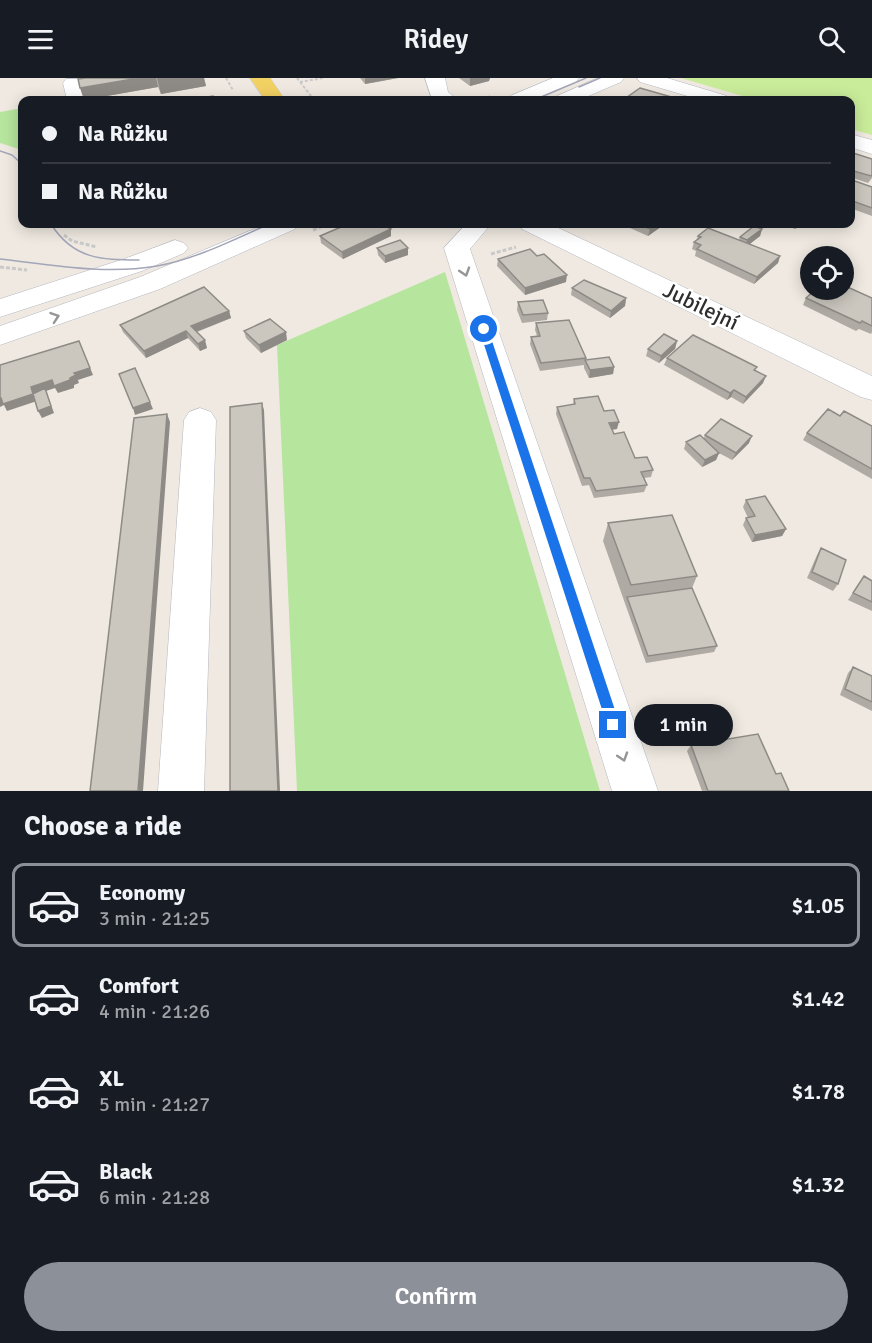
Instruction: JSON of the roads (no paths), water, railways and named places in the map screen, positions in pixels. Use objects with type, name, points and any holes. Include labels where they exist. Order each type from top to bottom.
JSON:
[{"type":"main road","points":[[260,78],[270,96]]},
{"type":"street","points":[[76,96],[73,83],[106,78]]},
{"type":"street","points":[[435,78],[441,96]]},
{"type":"street","points":[[526,96],[569,78]]},
{"type":"street","points":[[550,96],[593,78]]},
{"type":"street","points":[[573,96],[614,78]]},
{"type":"street","points":[[647,78],[707,96]]},
{"type":"street","points":[[855,142],[872,147]]},
{"type":"street","points":[[0,308],[133,265],[222,228]]},
{"type":"street","points":[[133,265],[163,260],[198,250],[250,228]]},
{"type":"street","points":[[0,336],[150,283],[277,228]]},
{"type":"street","points":[[475,228],[457,248],[635,791]]},
{"type":"street","name":"Jubilejní","points":[[543,229],[872,389]]},
{"type":"street","points":[[181,791],[200,420]]},
{"type":"tram line","points":[[543,96],[586,78]]},
{"type":"tram line","points":[[579,87],[600,78]]},
{"type":"tram line","points":[[0,151],[12,155],[18,160]]},
{"type":"tram line","points":[[54,228],[78,251],[100,258],[139,260]]},
{"type":"tram line","points":[[0,259],[98,269],[137,269],[172,263],[200,254],[260,228]]}]
